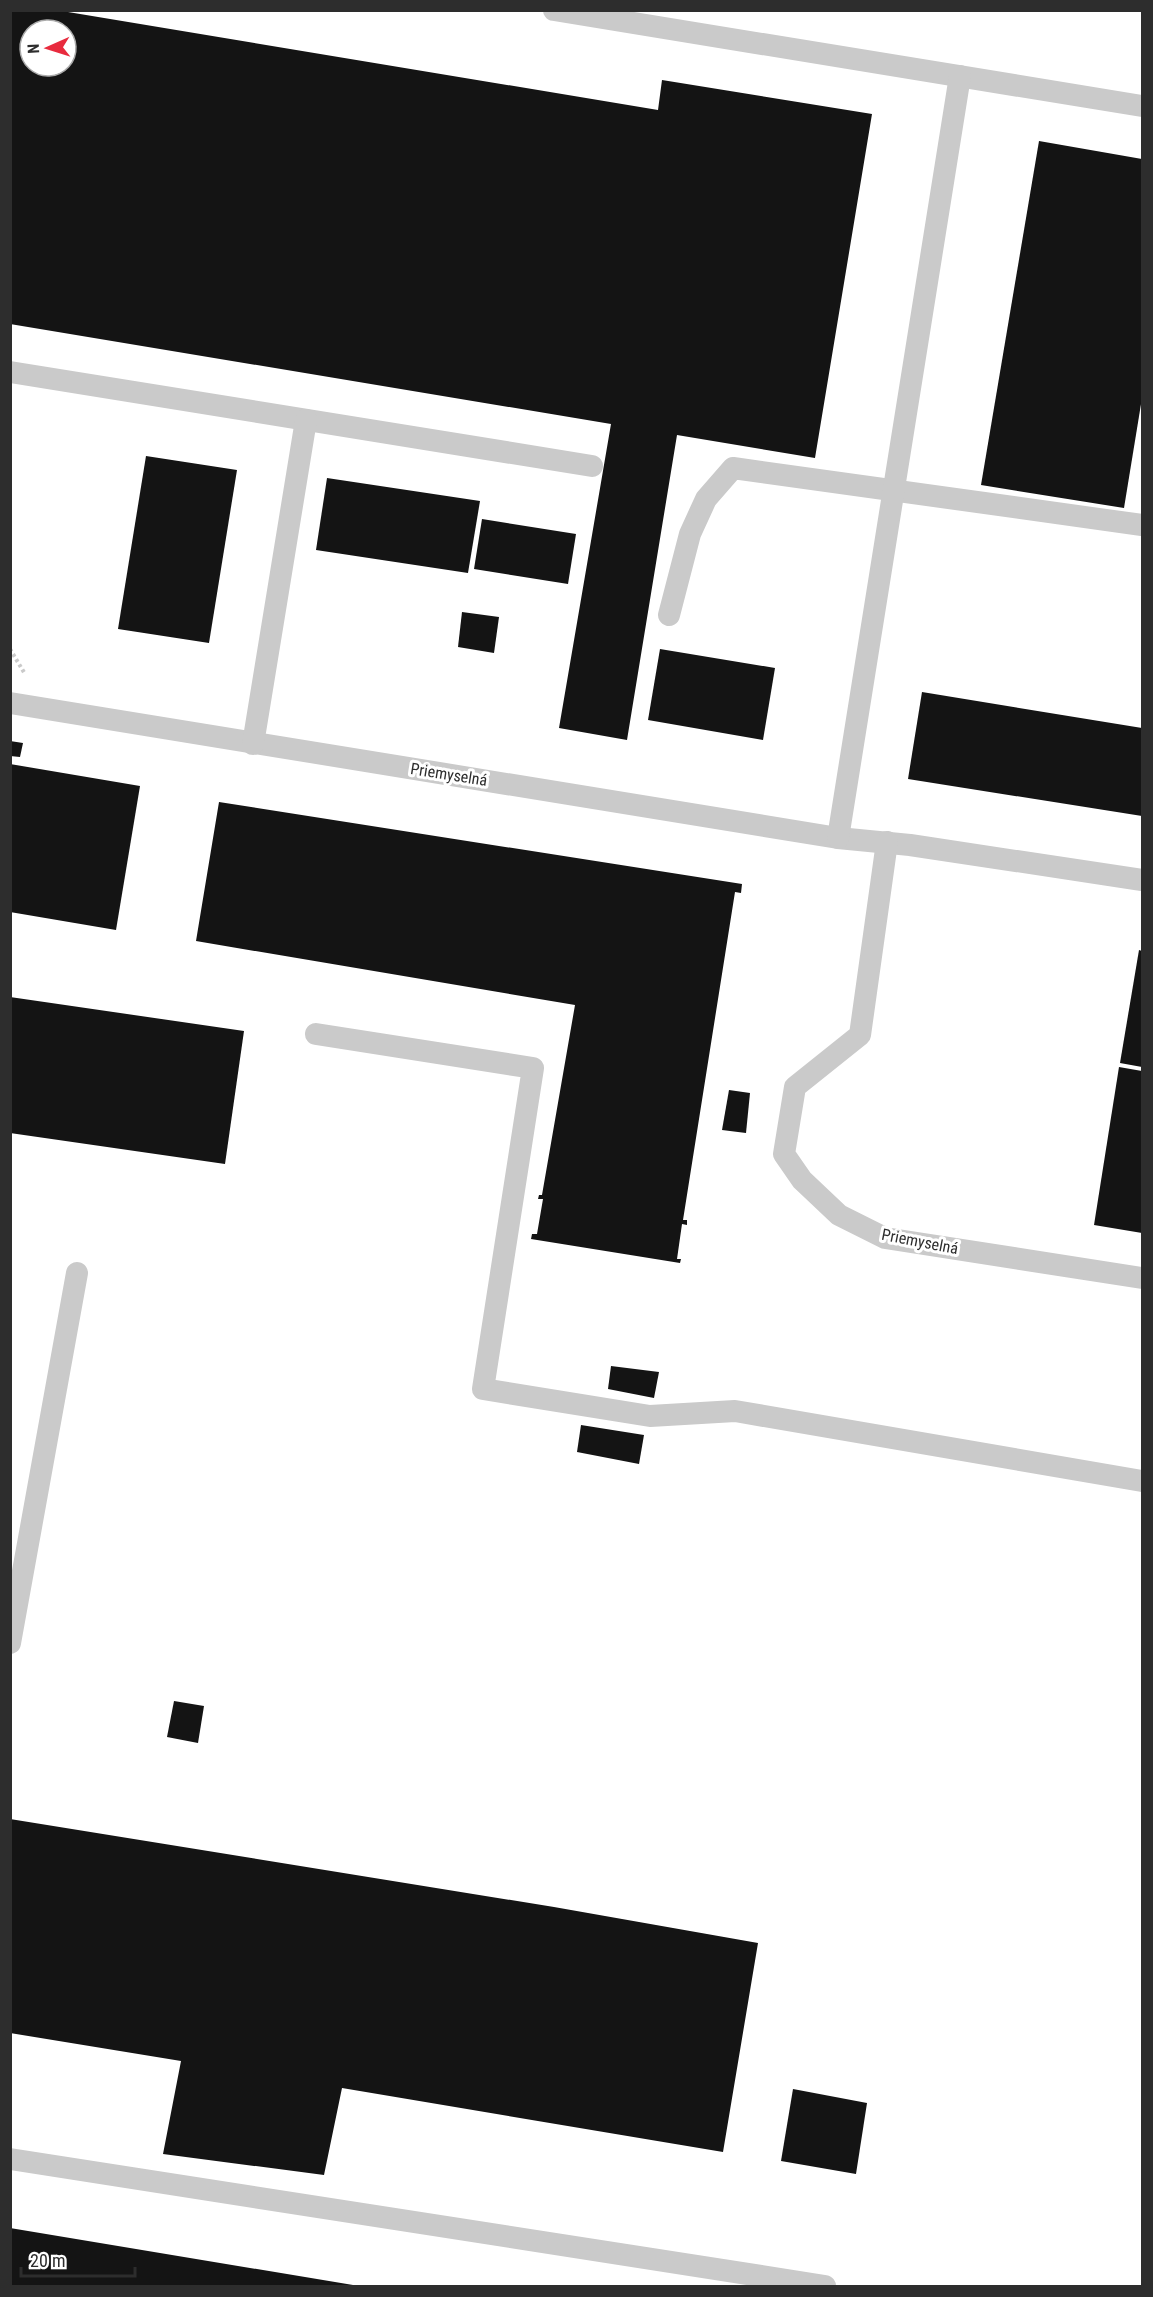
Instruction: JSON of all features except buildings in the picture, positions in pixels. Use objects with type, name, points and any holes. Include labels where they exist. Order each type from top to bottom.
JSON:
[{"type":"lane","points":[[554,10],[1143,106]]},
{"type":"lane","points":[[838,838],[960,76]]},
{"type":"lane","points":[[10,372],[591,466]]},
{"type":"lane","points":[[253,744],[306,420]]},
{"type":"lane","points":[[669,615],[690,534],[706,499],[733,468],[1143,525]]},
{"type":"lane","name":"Priemyselná","points":[[10,703],[838,838],[887,842],[1143,880]]},
{"type":"lane","name":"Priemyselná","points":[[887,842],[860,1035],[795,1087],[784,1154],[802,1180],[839,1215],[885,1238],[1143,1278]]},
{"type":"lane","points":[[316,1034],[533,1068],[483,1389],[650,1416],[735,1411],[1143,1481]]},
{"type":"lane","points":[[10,1643],[76,1273]]},
{"type":"lane","points":[[10,2159],[813,2286]]}]
